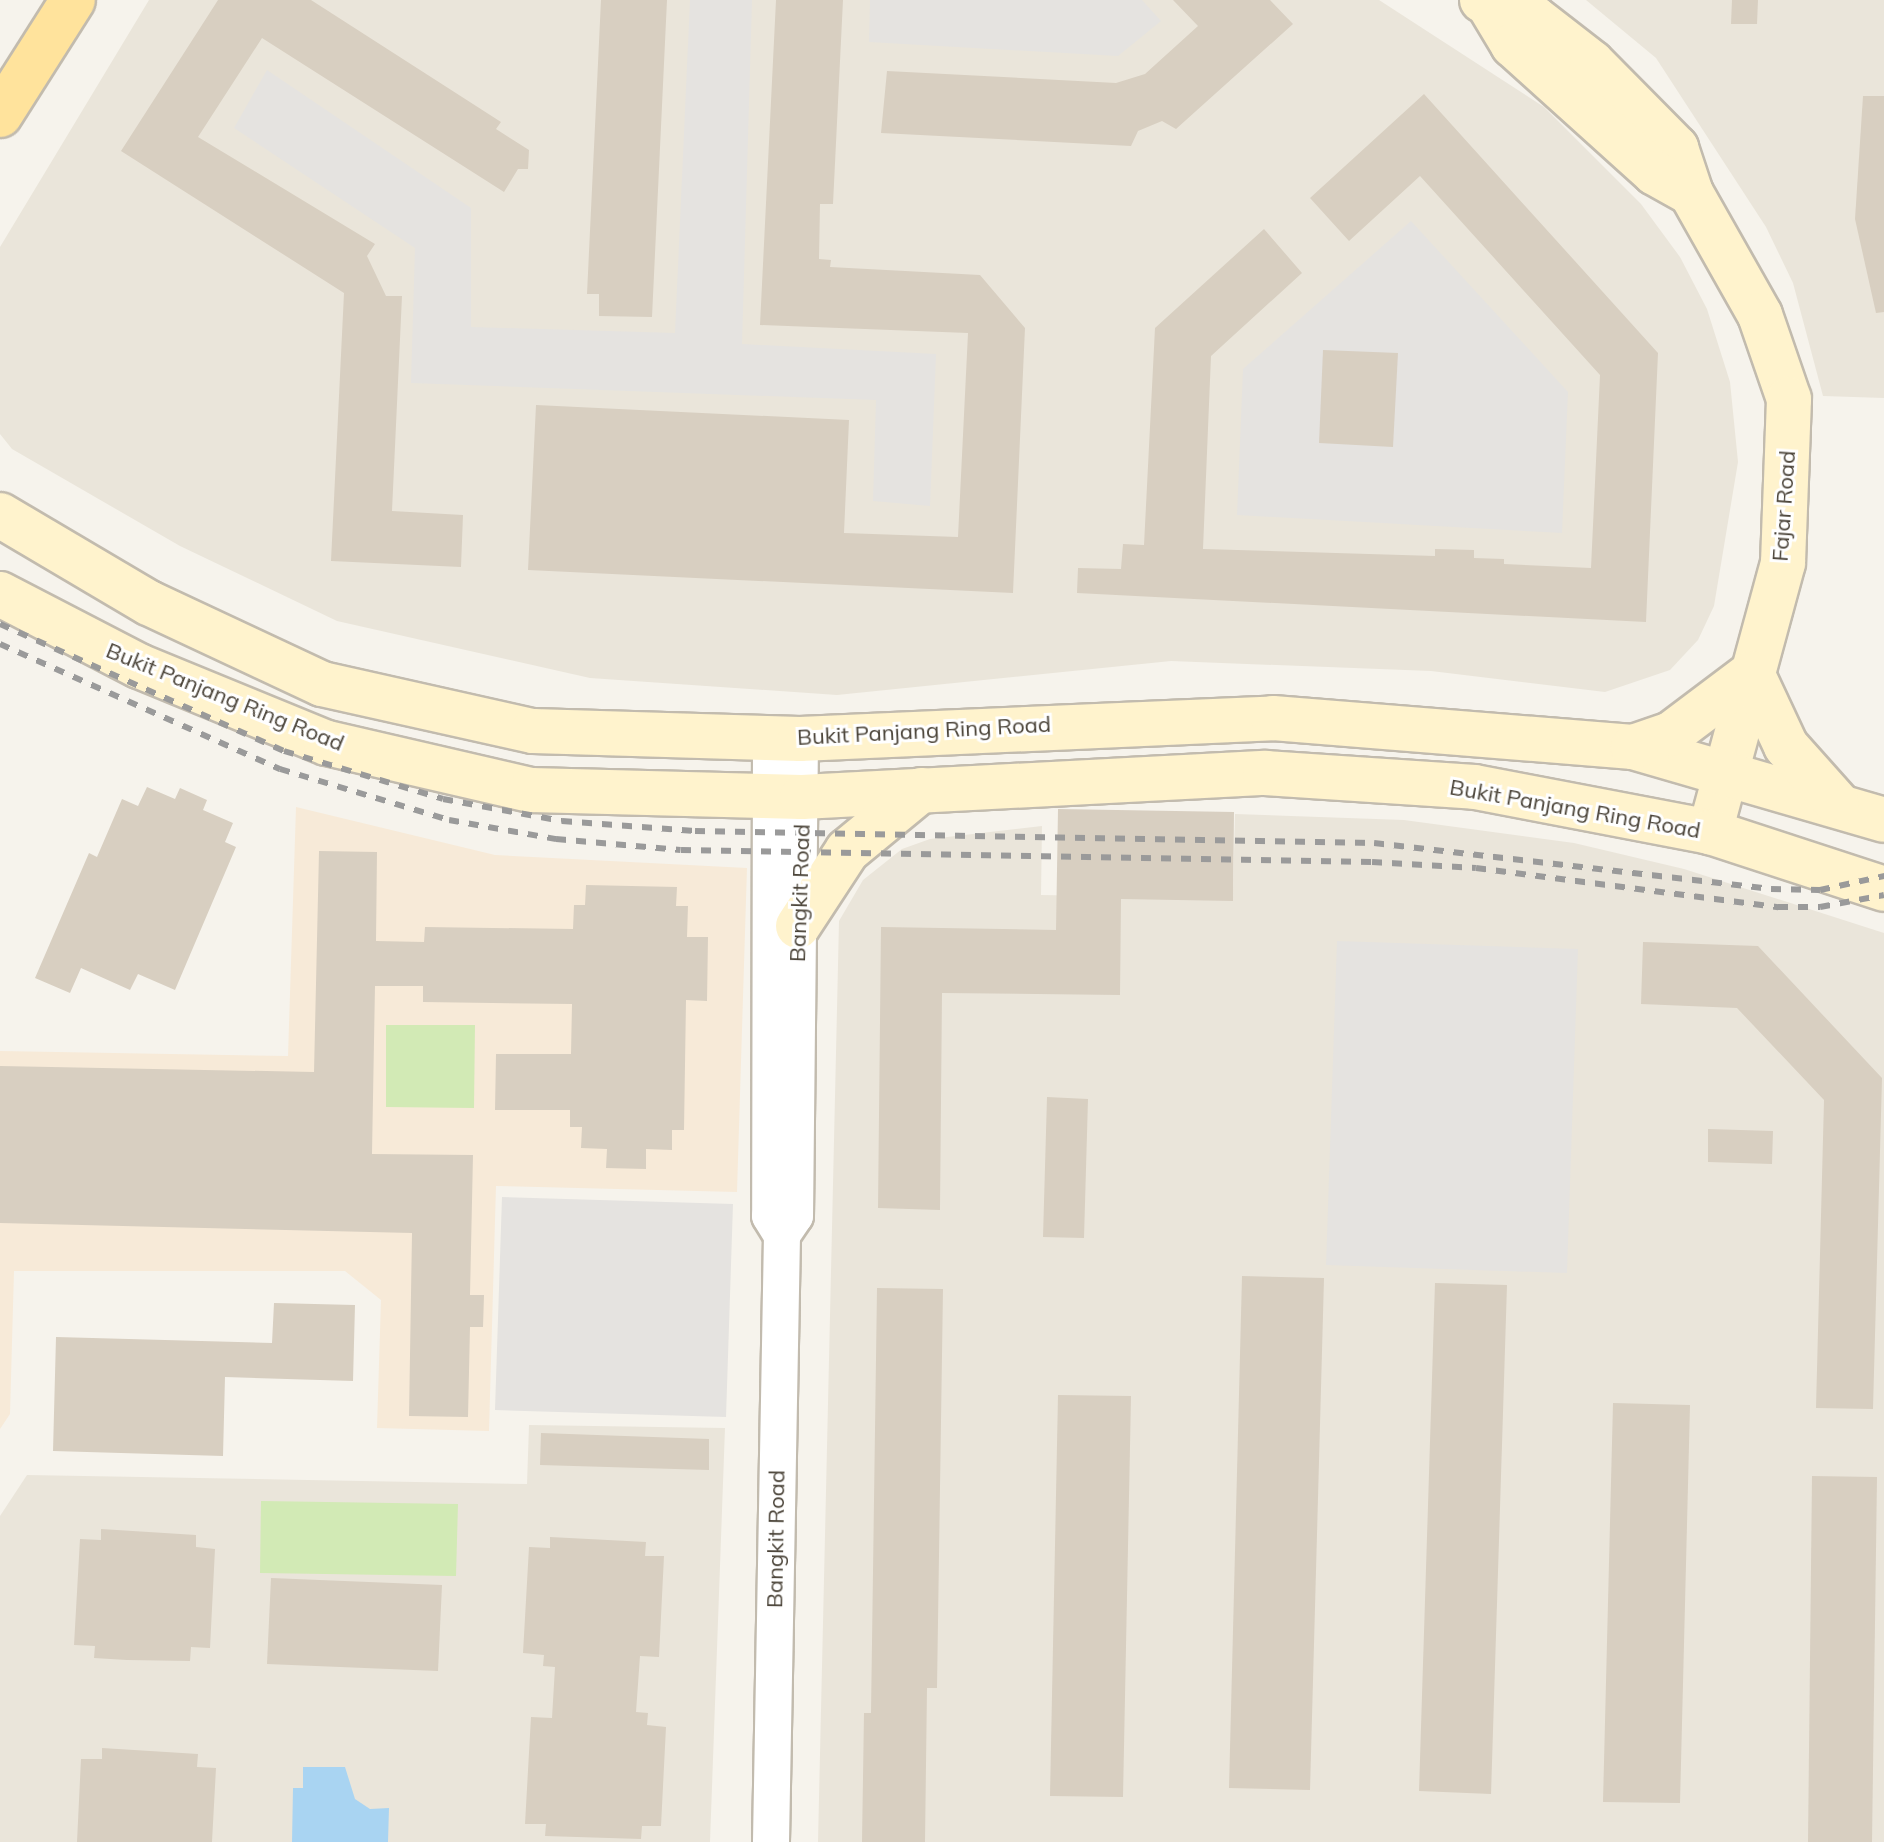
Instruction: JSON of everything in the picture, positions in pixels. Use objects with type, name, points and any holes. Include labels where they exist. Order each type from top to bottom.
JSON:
[{"type":"main road","points":[[0,115],[73,0]]},
{"type":"main road","name":"Fajar Road","points":[[1486,2],[1513,45],[1655,173],[1691,193],[1760,315],[1789,399],[1783,563],[1710,832]]},
{"type":"main road","name":"Bukit Panjang Ring Road","points":[[0,515],[149,603],[322,684],[533,731],[786,738],[1273,718],[1633,747],[1727,770],[1884,820]]},
{"type":"main road","name":"Bukit Panjang Ring Road","points":[[0,594],[139,666],[327,743],[531,790],[788,797],[1279,774],[1475,787],[1710,832],[1884,889]]},
{"type":"main road","points":[[1633,747],[1671,734],[1752,673],[1786,746],[1839,806]]},
{"type":"main road","points":[[798,926],[847,851],[921,790]]},
{"type":"street","name":"Bangkit Road","points":[[782,1235],[795,1216],[798,926],[786,738]]},
{"type":"street","name":"Bangkit Road","points":[[771,1842],[782,1235],[770,1216],[788,797]]},
{"type":"shaded area","points":[[149,0],[1379,0],[1544,107],[1641,204],[1680,257],[1707,309],[1730,382],[1738,462],[1714,606],[1698,640],[1670,670],[1605,692],[1431,671],[1171,661],[837,695],[590,678],[337,621],[180,546],[12,449],[0,434],[0,247]]},
{"type":"shaded area","points":[[690,0],[752,0],[742,344],[936,354],[930,506],[873,501],[876,400],[411,383],[415,248],[234,128],[267,70],[471,208],[471,327],[675,333]]},
{"type":"shaded area","points":[[870,0],[1142,0],[1161,21],[1118,56],[869,42]]},
{"type":"shaded area","points":[[1586,0],[1884,0],[1884,398],[1823,396],[1793,283],[1766,227],[1656,58]]},
{"type":"shaded area","points":[[1411,221],[1568,392],[1562,533],[1237,515],[1243,369]]},
{"type":"shaded area","points":[[296,807],[495,855],[747,868],[737,1192],[496,1186],[489,1431],[377,1428],[381,1300],[345,1271],[14,1271],[10,1414],[0,1429],[0,1051],[288,1056]]},
{"type":"shaded area","points":[[1235,814],[1404,820],[1574,843],[1684,869],[1884,933],[1884,1842],[818,1842],[839,921],[863,880],[902,849],[930,839],[1042,826],[1041,895],[1233,898]]},
{"type":"shaded area","points":[[1337,941],[1578,949],[1567,1273],[1326,1265]]},
{"type":"shaded area","points":[[502,1197],[733,1204],[726,1417],[495,1410]]},
{"type":"shaded area","points":[[529,1425],[725,1428],[710,1842],[0,1842],[0,1516],[27,1475],[527,1484]]},
{"type":"green space","points":[[386,1025],[475,1025],[474,1108],[386,1107]]},
{"type":"green space","points":[[261,1501],[458,1504],[456,1576],[260,1573]]},
{"type":"water","points":[[303,1767],[345,1767],[355,1799],[370,1809],[389,1808],[388,1842],[292,1842],[293,1788],[303,1788]]},
{"type":"building","points":[[218,0],[311,0],[501,122],[496,129],[529,150],[528,169],[518,169],[504,192],[262,38],[198,137],[375,244],[367,256],[386,296],[402,296],[392,511],[463,515],[461,567],[331,561],[344,293],[121,151]]},
{"type":"building","points":[[601,0],[667,0],[652,317],[599,316],[599,294],[587,294]]},
{"type":"building","points":[[776,0],[843,0],[833,204],[820,204],[819,259],[831,260],[830,267],[980,275],[1025,328],[1013,593],[528,570],[536,405],[849,420],[844,533],[958,537],[968,333],[760,325]]},
{"type":"building","points":[[1173,0],[1270,0],[1293,24],[1176,129],[1162,121],[1138,131],[1131,146],[881,133],[887,71],[1116,83],[1145,74],[1198,26]]},
{"type":"building","points":[[1732,0],[1758,0],[1757,24],[1731,24]]},
{"type":"building","points":[[1424,94],[1658,353],[1646,622],[1077,593],[1078,568],[1121,569],[1123,544],[1144,545],[1155,328],[1264,229],[1302,273],[1211,356],[1203,549],[1435,556],[1435,549],[1474,550],[1474,558],[1504,559],[1504,564],[1591,568],[1600,375],[1420,176],[1349,241],[1310,198]]},
{"type":"building","points":[[1863,96],[1884,96],[1884,312],[1876,313],[1855,219]]},
{"type":"building","points":[[1323,350],[1398,353],[1393,447],[1319,443]]},
{"type":"building","points":[[147,787],[175,799],[180,788],[207,800],[203,810],[233,823],[225,842],[236,847],[175,990],[138,974],[130,990],[81,968],[70,993],[35,978],[89,853],[97,857],[122,799],[138,806]]},
{"type":"building","points":[[1058,809],[1234,812],[1233,901],[1121,899],[1120,995],[942,993],[940,1210],[878,1208],[881,927],[1056,930]]},
{"type":"building","points":[[319,851],[377,852],[376,941],[424,942],[425,927],[573,929],[574,905],[585,905],[586,885],[677,887],[676,906],[688,906],[687,937],[708,937],[707,1001],[686,1000],[684,1130],[672,1130],[672,1150],[646,1149],[646,1169],[606,1168],[607,1149],[581,1148],[582,1127],[570,1127],[570,1110],[495,1110],[496,1054],[571,1054],[572,1004],[423,1002],[423,986],[375,986],[372,1154],[473,1155],[470,1295],[484,1295],[483,1327],[470,1327],[468,1417],[409,1416],[412,1233],[0,1223],[0,1066],[314,1072]]},
{"type":"building","points":[[1643,942],[1758,946],[1882,1078],[1873,1409],[1816,1408],[1824,1100],[1737,1008],[1641,1004]]},
{"type":"building","points":[[1047,1097],[1088,1099],[1084,1238],[1043,1237]]},
{"type":"building","points":[[1708,1129],[1773,1131],[1772,1164],[1708,1162]]},
{"type":"building","points":[[1242,1276],[1324,1278],[1310,1790],[1229,1788]]},
{"type":"building","points":[[1435,1283],[1507,1285],[1491,1794],[1419,1791]]},
{"type":"building","points":[[877,1288],[943,1289],[937,1688],[927,1688],[925,1842],[862,1842],[864,1713],[871,1713]]},
{"type":"building","points":[[274,1303],[355,1305],[353,1381],[225,1377],[223,1456],[53,1451],[56,1337],[272,1343]]},
{"type":"building","points":[[1058,1395],[1131,1396],[1123,1797],[1050,1796]]},
{"type":"building","points":[[1613,1403],[1690,1405],[1680,1803],[1603,1802]]},
{"type":"building","points":[[541,1433],[709,1439],[709,1470],[540,1465]]},
{"type":"building","points":[[1812,1476],[1877,1477],[1872,1842],[1808,1842]]},
{"type":"building","points":[[101,1529],[196,1535],[196,1547],[215,1549],[210,1648],[191,1647],[190,1661],[127,1660],[94,1658],[95,1646],[74,1645],[80,1539],[101,1540]]},
{"type":"building","points":[[550,1537],[646,1542],[645,1556],[664,1556],[659,1657],[640,1656],[636,1712],[648,1713],[647,1725],[666,1727],[661,1826],[642,1826],[641,1839],[545,1836],[546,1824],[525,1824],[531,1717],[552,1718],[555,1667],[543,1666],[544,1655],[523,1653],[529,1547],[550,1548]]},
{"type":"building","points":[[271,1578],[442,1585],[438,1671],[267,1664]]},
{"type":"building","points":[[102,1748],[198,1754],[197,1767],[216,1768],[212,1842],[77,1842],[81,1759],[102,1759]]},
{"type":"railway","points":[[0,624],[284,751],[443,799],[562,821],[695,831],[1374,843],[1771,889],[1820,890],[1884,876]]},
{"type":"railway","points":[[0,644],[280,769],[449,820],[556,839],[681,850],[1372,862],[1476,868],[1778,907],[1820,907],[1884,895]]}]
